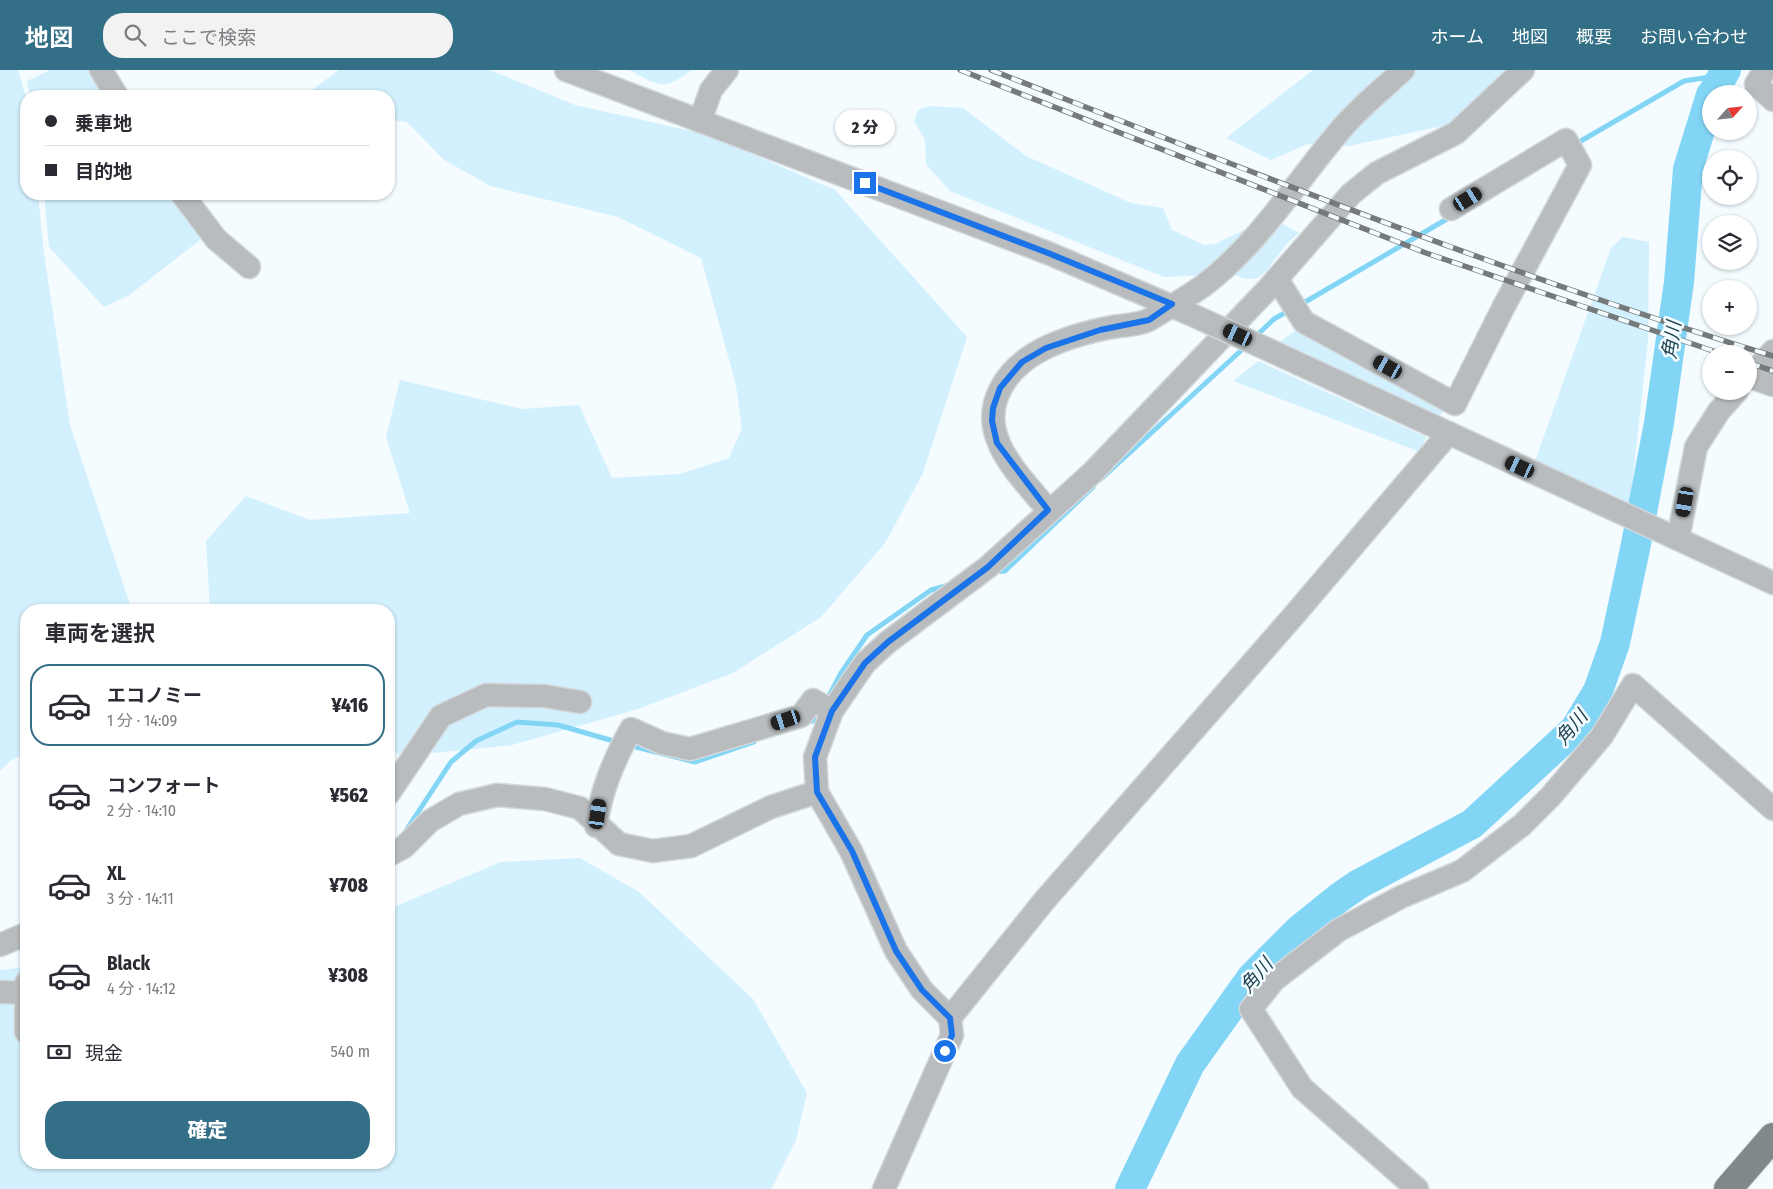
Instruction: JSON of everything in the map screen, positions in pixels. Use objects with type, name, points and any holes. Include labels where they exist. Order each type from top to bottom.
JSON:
[{"type":"main road","points":[[1728,1189],[1773,1137]]},
{"type":"street","points":[[101,70],[113,90]]},
{"type":"street","points":[[566,70],[1048,253],[1182,309],[1773,583]]},
{"type":"street","points":[[700,121],[711,90],[727,70]]},
{"type":"street","points":[[1048,510],[997,443],[992,421],[993,408],[1000,388],[1022,362],[1046,348],[1100,330],[1149,320],[1182,309],[1203,285],[1235,256],[1262,227],[1344,126],[1403,70]]},
{"type":"street","points":[[884,1189],[952,1035],[950,1018],[922,990],[896,951],[852,851],[817,792],[815,757],[826,708],[865,663],[888,642],[988,567],[1048,510],[1092,473],[1277,279],[1351,194],[1378,173],[1456,133],[1523,70]]},
{"type":"street","points":[[1765,70],[1756,84],[1773,100]]},
{"type":"street","points":[[1277,279],[1304,322],[1455,404],[1503,308],[1580,165],[1571,149],[1451,209]]},
{"type":"street","points":[[187,200],[216,239],[249,266]]},
{"type":"street","points":[[1757,369],[1773,351]]},
{"type":"street","points":[[1757,383],[1773,385]]},
{"type":"street","points":[[1673,537],[1696,447],[1719,411],[1729,400]]},
{"type":"street","points":[[950,1018],[1044,901],[1296,614],[1449,433]]},
{"type":"street","points":[[1417,1189],[1302,1088],[1251,1009],[1274,980],[1339,930],[1400,897],[1462,871],[1522,825],[1551,796],[1602,736],[1633,685],[1773,809]]},
{"type":"street","points":[[395,784],[441,716],[486,696],[544,696],[580,702]]},
{"type":"street","points":[[596,826],[600,801],[618,753],[631,729],[662,743],[690,749],[826,708]]},
{"type":"street","points":[[395,851],[404,846],[430,821],[459,804],[497,795],[544,799],[580,808],[596,826],[619,844],[653,851],[691,846],[771,807],[817,792]]},
{"type":"street","points":[[0,945],[20,937]]},
{"type":"street","points":[[0,992],[20,993]]},
{"type":"shaded area","points":[[0,70],[18,70],[24,90],[20,90],[20,200],[39,200],[44,254],[70,425],[130,604],[20,604],[20,756],[10,761],[0,771]]},
{"type":"shaded area","points":[[50,70],[92,70],[106,90],[29,90],[27,81]]},
{"type":"shaded area","points":[[339,70],[490,70],[575,105],[709,135],[835,190],[967,337],[923,473],[885,543],[821,617],[733,673],[638,709],[512,745],[412,755],[395,754],[395,604],[210,604],[206,541],[246,496],[310,520],[410,513],[386,437],[400,380],[522,409],[579,405],[612,478],[680,474],[729,458],[742,428],[736,385],[701,258],[618,217],[491,186],[444,160],[407,122],[395,121],[395,90],[312,90]]},
{"type":"shaded area","points":[[629,70],[692,70],[674,82],[661,84],[648,80]]},
{"type":"shaded area","points":[[1313,70],[1508,70],[1447,125],[1349,146],[1308,144],[1271,160],[1226,138]]},
{"type":"shaded area","points":[[928,106],[963,108],[1026,156],[1131,203],[1163,208],[1172,230],[1204,245],[1215,244],[1246,229],[1261,212],[1299,233],[1257,278],[1243,278],[1234,274],[1164,277],[950,191],[926,164],[925,140],[914,121],[918,110]]},
{"type":"shaded area","points":[[45,200],[180,200],[205,236],[128,296],[104,307],[49,247]]},
{"type":"shaded area","points":[[1623,237],[1649,242],[1648,341],[1630,503],[1535,461],[1611,248]]},
{"type":"shaded area","points":[[1300,327],[1446,407],[1438,419],[1277,344]]},
{"type":"shaded area","points":[[1258,361],[1426,437],[1420,452],[1233,381]]},
{"type":"shaded area","points":[[580,858],[639,892],[753,999],[807,1093],[796,1140],[771,1189],[0,1189],[0,970],[20,968],[20,1169],[395,1169],[395,906],[501,862]]},
{"type":"waterway","name":"角川","points":[[1717,85],[1726,70]]},
{"type":"waterway","points":[[1574,145],[1684,81],[1723,75]]},
{"type":"waterway","name":"角川","points":[[1130,1189],[1190,1064],[1252,977],[1299,930],[1340,897],[1359,884],[1472,824],[1575,729],[1598,691],[1615,643],[1659,423],[1679,282],[1688,169],[1702,124]]},
{"type":"waterway","points":[[1300,305],[1452,216]]},
{"type":"waterway","points":[[1255,337],[1274,319],[1290,310]]},
{"type":"waterway","points":[[1101,479],[1246,346]]},
{"type":"waterway","points":[[993,572],[1005,571],[1093,487]]},
{"type":"waterway","points":[[828,698],[841,673],[867,635],[931,590],[949,585]]},
{"type":"waterway","points":[[804,724],[818,719],[820,715]]},
{"type":"waterway","points":[[407,829],[451,762],[476,741],[517,722],[558,725],[617,742]]},
{"type":"waterway","points":[[628,745],[695,762],[754,742]]},
{"type":"railway","points":[[960,70],[1426,253],[1702,347]]},
{"type":"railway","points":[[991,70],[1282,184],[1477,257],[1674,325],[1773,356]]},
{"type":"railway","points":[[1757,366],[1773,371]]},
{"type":"route","points":[[865,183],[1048,253],[1172,304],[1149,320],[1100,330],[1046,348],[1022,362],[1000,388],[993,408],[992,421],[997,443],[1048,510],[988,567],[917,623],[888,642],[865,663],[832,711],[815,757],[817,792],[852,851],[896,951],[922,990],[950,1018],[952,1035],[945,1051]]}]
